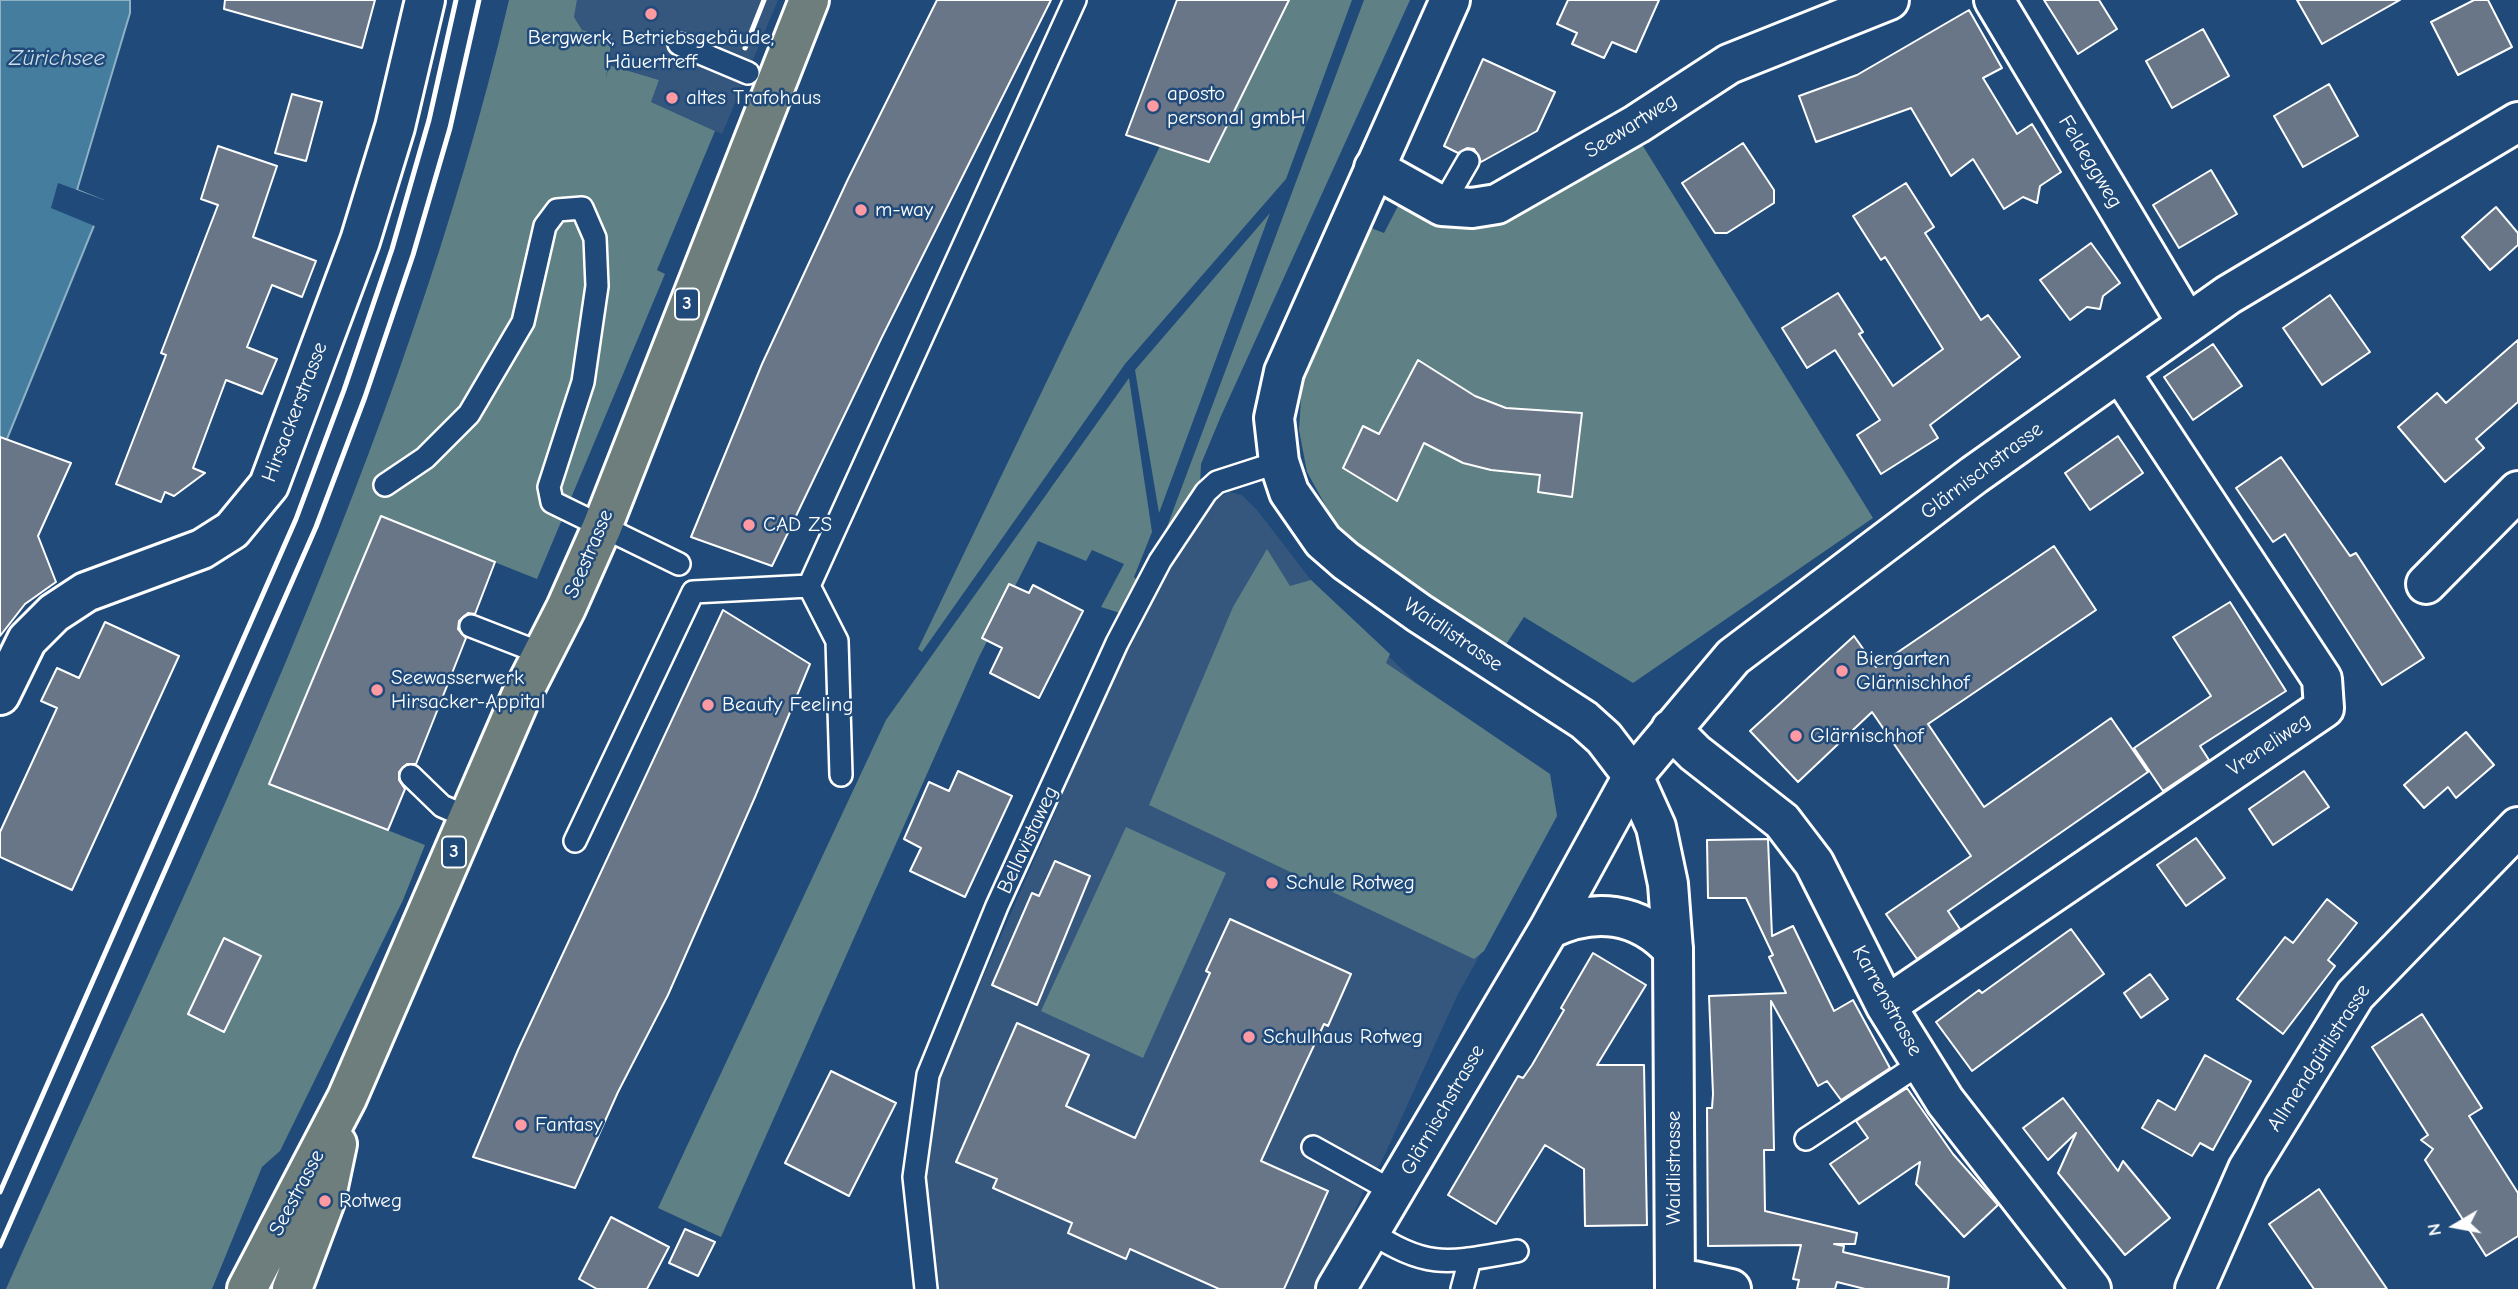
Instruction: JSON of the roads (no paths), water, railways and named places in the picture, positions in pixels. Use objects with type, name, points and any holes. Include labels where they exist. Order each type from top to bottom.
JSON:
[{"type":"main road","name":"Seestrasse","points":[[247,1289],[347,1098],[522,694],[601,527],[809,0]]},
{"type":"main road","name":"Seestrasse","points":[[292,1289],[325,1201],[347,1098]]},
{"type":"street","name":"Hirsackerstrasse","points":[[0,695],[27,640],[54,613],[86,592],[202,550],[232,530],[269,485],[360,241],[395,127],[425,0]]},
{"type":"street","name":"Waidlistrasse","points":[[1450,0],[1284,373],[1274,418],[1279,462],[1289,492],[1323,541],[1346,561],[1475,652],[1584,720],[1604,738],[1633,776],[1656,827],[1662,850],[1673,950],[1675,1285]]},
{"type":"street","name":"Seewartweg","points":[[1442,206],[1497,204],[1637,124],[1729,64],[1889,0]]},
{"type":"street","name":"Feldeggweg","points":[[1994,0],[2187,323]]},
{"type":"street","name":"Glärnischstrasse","points":[[1336,1289],[1549,929],[1633,776],[1732,657],[2071,404],[2228,295],[2518,121]]},
{"type":"street","points":[[1374,168],[1442,206]]},
{"type":"street","name":"Vreneliweg","points":[[1886,1006],[2324,708],[2322,679],[2120,372]]},
{"type":"street","points":[[2426,584],[2518,491]]},
{"type":"street","name":"Karrenstrasse","points":[[1671,729],[1695,753],[1782,821],[1814,863],[1886,1006],[1945,1101],[2091,1289]]},
{"type":"street","name":"Allmendgütlistrasse","points":[[2194,1289],[2248,1169],[2355,995],[2518,827]]},
{"type":"street","points":[[1549,929],[1573,918],[1591,915],[1619,918],[1656,931],[1673,950]]},
{"type":"street","points":[[1675,1285],[1694,1282],[1731,1289]]},
{"type":"lane","points":[[809,586],[1075,0]]},
{"type":"lane","points":[[679,44],[748,73]]},
{"type":"lane","points":[[1442,206],[1468,161]]},
{"type":"lane","points":[[385,485],[425,458],[469,414],[523,323],[545,226],[557,210],[582,208],[595,238],[597,286],[583,382],[549,487],[552,502],[679,564]]},
{"type":"lane","name":"Bellavistaweg","points":[[926,1289],[914,1177],[928,1076],[997,906],[1116,643],[1160,561],[1206,492],[1217,482],[1279,462]]},
{"type":"lane","points":[[575,841],[693,592],[809,586]]},
{"type":"lane","points":[[809,586],[837,641],[841,775]]},
{"type":"lane","points":[[471,626],[543,654]]},
{"type":"lane","points":[[411,776],[442,806],[468,818]]},
{"type":"lane","points":[[1806,1139],[1921,1063]]},
{"type":"lane","points":[[1313,1147],[1394,1192]]},
{"type":"lane","points":[[1371,1232],[1400,1252],[1425,1261],[1470,1259],[1517,1251]]},
{"type":"lane","points":[[1462,1289],[1470,1259]]},
{"type":"water","name":"Zürichsee","points":[[0,0],[130,0],[130,13],[77,190],[104,201],[0,456]]},
{"type":"railway","points":[[0,1192],[296,519],[392,249],[429,120],[456,0]]},
{"type":"railway","points":[[0,1246],[316,527],[365,397],[413,255],[450,128],[479,0]]},
{"type":"railway","points":[[745,48],[764,0]]},
{"type":"place","name":"Bergwerk, Betriebsgebäude, Häuertreff","points":[[651,14]]},
{"type":"place","name":"altes Trafohaus","points":[[672,98]]},
{"type":"place","name":"aposto personal gmbH","points":[[1153,106]]},
{"type":"place","name":"m-way","points":[[861,210]]},
{"type":"place","name":"CAD ZS","points":[[749,525]]},
{"type":"place","name":"Biergarten Glärnischhof","points":[[1842,671]]},
{"type":"place","name":"Seewasserwerk Hirsacker-Appital","points":[[377,690]]},
{"type":"place","name":"Beauty Feeling","points":[[708,705]]},
{"type":"place","name":"Glärnischhof","points":[[1796,736]]},
{"type":"place","name":"Schule Rotweg","points":[[1272,883]]},
{"type":"place","name":"Schulhaus Rotweg","points":[[1249,1037]]},
{"type":"place","name":"Fantasy","points":[[521,1125]]},
{"type":"place","name":"Rotweg","points":[[325,1201]]}]
